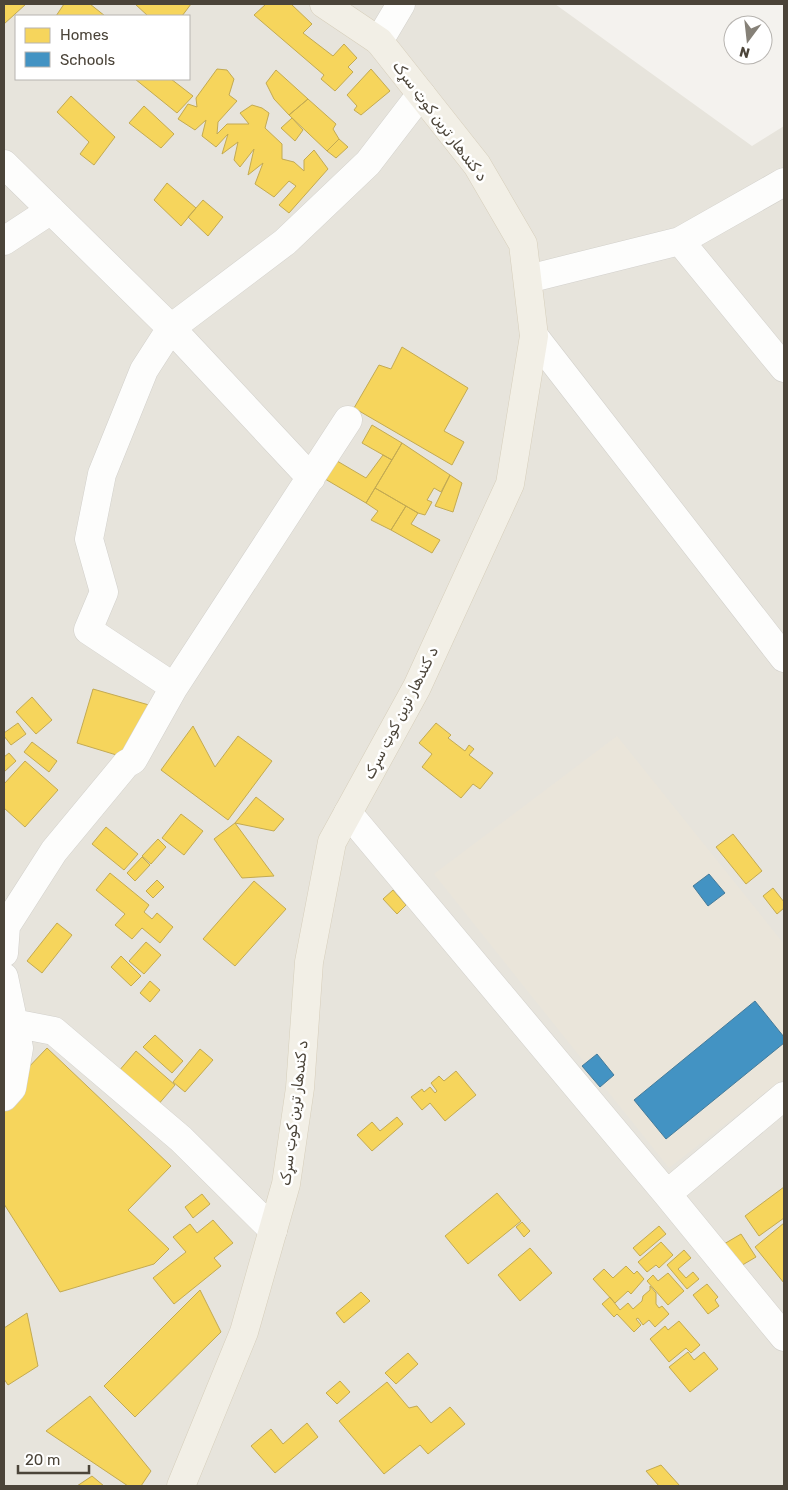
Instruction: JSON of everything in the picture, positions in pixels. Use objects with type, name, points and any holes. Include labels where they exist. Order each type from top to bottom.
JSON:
[{"type":"main road","name":"د کندهار ترين کوټ سړک","points":[[181,1486],[244,1332],[286,1184],[300,1088],[309,962],[332,842],[416,687],[510,484],[534,336],[523,244],[478,165],[380,41],[324,4]]},
{"type":"street","points":[[380,41],[401,4]]},
{"type":"street","points":[[174,687],[88,630],[104,592],[89,539],[102,474],[144,370],[171,328],[285,242],[368,163],[421,94]]},
{"type":"street","points":[[4,164],[171,328],[311,478]]},
{"type":"street","points":[[528,279],[680,241],[784,182]]},
{"type":"street","points":[[4,241],[51,210]]},
{"type":"street","points":[[680,241],[784,368]]},
{"type":"street","points":[[534,336],[784,658]]},
{"type":"street","points":[[4,953],[6,926],[54,851],[126,764],[133,760],[174,687],[348,420]]},
{"type":"street","points":[[348,813],[668,1194],[784,1337]]},
{"type":"street","points":[[4,977],[18,1048],[12,1088],[4,1097]]},
{"type":"street","points":[[13,1023],[54,1031],[181,1139],[273,1230]]},
{"type":"street","points":[[668,1194],[784,1096]]},
{"type":"shaded area","points":[[4,4],[555,4],[752,146],[784,126],[784,1486],[4,1486]]},
{"type":"shaded area","points":[[617,736],[784,944],[784,1078],[669,1168],[434,874]]},
{"type":"building: Homes","points":[[4,4],[26,4],[4,24]]},
{"type":"building: Homes","points":[[64,4],[90,4],[104,15],[57,15]]},
{"type":"building: Homes","points":[[135,4],[191,4],[183,15],[147,15]]},
{"type":"building: Homes","points":[[266,4],[291,4],[312,24],[303,33],[333,56],[344,44],[357,58],[348,67],[353,72],[335,91],[321,79],[324,75],[254,15]]},
{"type":"building: Homes","points":[[217,69],[227,70],[234,79],[229,95],[237,101],[218,122],[217,134],[227,124],[249,124],[240,113],[252,105],[262,108],[269,113],[265,128],[282,144],[282,159],[294,162],[304,171],[304,160],[314,150],[328,169],[289,213],[279,205],[296,186],[289,181],[274,197],[255,184],[263,163],[248,175],[254,149],[240,167],[234,160],[238,142],[222,154],[228,134],[216,147],[202,136],[206,120],[195,130],[178,119],[188,104],[197,107],[196,98]]},
{"type":"building: Homes","points":[[371,69],[390,91],[361,115],[354,110],[357,106],[347,95]]},
{"type":"building: Homes","points":[[276,70],[308,99],[289,115],[274,99],[266,83]]},
{"type":"building: Homes","points":[[136,80],[172,80],[193,96],[177,113]]},
{"type":"building: Homes","points":[[71,96],[115,137],[94,165],[80,154],[89,142],[57,112]]},
{"type":"building: Homes","points":[[308,99],[336,124],[333,129],[339,139],[327,151],[289,115]]},
{"type":"building: Homes","points":[[144,106],[174,134],[161,148],[129,123]]},
{"type":"building: Homes","points":[[292,118],[303,130],[295,141],[281,128]]},
{"type":"building: Homes","points":[[339,139],[348,147],[336,158],[327,151]]},
{"type":"building: Homes","points":[[167,183],[196,208],[181,226],[154,200]]},
{"type":"building: Homes","points":[[203,200],[223,217],[208,236],[188,217]]},
{"type":"building: Homes","points":[[402,347],[468,388],[444,431],[464,442],[452,465],[354,408],[379,365],[391,369]]},
{"type":"building: Homes","points":[[372,425],[402,443],[392,460],[362,443]]},
{"type":"building: Homes","points":[[402,443],[450,475],[441,492],[434,488],[427,500],[432,502],[425,515],[418,513],[375,488]]},
{"type":"building: Homes","points":[[383,455],[392,460],[366,503],[320,476],[332,458],[366,478]]},
{"type":"building: Homes","points":[[450,475],[462,483],[453,512],[435,506]]},
{"type":"building: Homes","points":[[375,488],[406,506],[391,530],[371,520],[378,511],[366,503]]},
{"type":"building: Homes","points":[[406,506],[418,513],[411,524],[440,540],[432,553],[391,530]]},
{"type":"building: Homes","points":[[93,689],[149,705],[133,760],[77,743]]},
{"type":"building: Homes","points":[[32,697],[52,720],[36,734],[16,712]]},
{"type":"building: Homes","points":[[18,723],[26,734],[11,745],[4,736],[4,733]]},
{"type":"building: Homes","points":[[436,723],[451,735],[448,738],[465,751],[469,745],[474,749],[469,755],[493,773],[480,789],[473,784],[461,798],[422,767],[432,754],[419,743]]},
{"type":"building: Homes","points":[[193,726],[215,767],[238,736],[272,761],[228,820],[161,770]]},
{"type":"building: Homes","points":[[32,742],[57,761],[49,772],[24,752]]},
{"type":"building: Homes","points":[[9,753],[16,761],[4,772],[4,757]]},
{"type":"building: Homes","points":[[25,761],[58,790],[25,827],[4,808],[4,784]]},
{"type":"building: Homes","points":[[256,797],[284,819],[274,831],[235,823]]},
{"type":"building: Homes","points":[[181,814],[203,831],[184,855],[162,838]]},
{"type":"building: Homes","points":[[235,823],[274,876],[242,878],[214,839]]},
{"type":"building: Homes","points":[[106,827],[138,854],[124,870],[92,844]]},
{"type":"building: Homes","points":[[733,834],[762,871],[746,884],[716,847]]},
{"type":"building: Homes","points":[[158,839],[166,847],[151,864],[142,856]]},
{"type":"building: Homes","points":[[142,857],[150,865],[135,881],[127,873]]},
{"type":"building: Homes","points":[[110,873],[149,905],[144,912],[152,919],[157,913],[173,927],[160,943],[142,928],[132,939],[115,925],[125,914],[96,890]]},
{"type":"building: Homes","points":[[157,880],[164,887],[153,898],[146,891]]},
{"type":"building: Homes","points":[[254,881],[286,909],[235,966],[203,939]]},
{"type":"building: Homes","points":[[773,888],[784,902],[784,908],[777,914],[763,896]]},
{"type":"building: Homes","points":[[393,890],[406,905],[397,914],[383,899]]},
{"type":"building: Homes","points":[[57,923],[72,935],[42,973],[27,961]]},
{"type":"building: Homes","points":[[146,942],[161,955],[144,974],[129,961]]},
{"type":"building: Homes","points":[[121,956],[141,976],[131,986],[111,967]]},
{"type":"building: Homes","points":[[150,981],[160,990],[150,1002],[140,993]]},
{"type":"building: Homes","points":[[155,1035],[183,1061],[172,1073],[143,1047]]},
{"type":"building: Homes","points":[[47,1048],[171,1166],[128,1210],[169,1249],[154,1264],[60,1292],[4,1204],[4,1093]]},
{"type":"building: Homes","points":[[200,1049],[213,1060],[185,1092],[173,1082]]},
{"type":"building: Homes","points":[[136,1051],[175,1085],[157,1106],[118,1072]]},
{"type":"building: Homes","points":[[456,1071],[476,1095],[445,1121],[430,1103],[422,1110],[411,1097],[422,1089],[424,1092],[430,1087],[435,1093],[437,1091],[431,1083],[439,1076],[444,1081]]},
{"type":"building: Homes","points":[[397,1117],[403,1124],[372,1151],[357,1135],[372,1122],[380,1131]]},
{"type":"building: Homes","points":[[784,1187],[784,1218],[759,1236],[745,1216]]},
{"type":"building: Homes","points":[[497,1193],[521,1221],[468,1264],[445,1236]]},
{"type":"building: Homes","points":[[202,1194],[210,1204],[193,1218],[185,1207]]},
{"type":"building: Homes","points":[[213,1220],[233,1243],[214,1258],[221,1266],[174,1304],[153,1278],[186,1252],[173,1237],[190,1224],[197,1233]]},
{"type":"building: Homes","points":[[522,1222],[530,1231],[524,1237],[516,1227]]},
{"type":"building: Homes","points":[[784,1223],[784,1283],[755,1247]]},
{"type":"building: Homes","points":[[659,1226],[666,1234],[640,1256],[633,1248]]},
{"type":"building: Homes","points":[[741,1234],[756,1257],[739,1267],[724,1244]]},
{"type":"building: Homes","points":[[661,1242],[673,1255],[659,1268],[656,1265],[647,1272],[638,1262]]},
{"type":"building: Homes","points":[[530,1248],[552,1273],[520,1301],[498,1275]]},
{"type":"building: Homes","points":[[684,1250],[691,1258],[678,1269],[686,1278],[693,1272],[699,1279],[687,1289],[667,1265]]},
{"type":"building: Homes","points":[[626,1266],[634,1274],[637,1271],[644,1279],[631,1294],[628,1291],[615,1303],[593,1279],[604,1269],[613,1278]]},
{"type":"building: Homes","points":[[668,1273],[684,1291],[668,1305],[647,1281],[653,1275],[658,1281]]},
{"type":"building: Homes","points":[[707,1284],[718,1297],[715,1300],[719,1306],[708,1314],[693,1295]]},
{"type":"building: Homes","points":[[650,1286],[656,1293],[656,1304],[659,1308],[662,1306],[669,1314],[655,1327],[649,1320],[643,1325],[638,1318],[636,1319],[641,1325],[634,1332],[617,1314],[614,1317],[602,1304],[610,1297],[620,1310],[628,1303],[633,1309],[642,1301],[643,1296],[650,1290]]},
{"type":"building: Homes","points":[[200,1290],[221,1332],[135,1417],[104,1386]]},
{"type":"building: Homes","points":[[361,1292],[370,1301],[344,1323],[336,1313]]},
{"type":"building: Homes","points":[[27,1313],[38,1366],[8,1385],[4,1379],[4,1328]]},
{"type":"building: Homes","points":[[679,1321],[700,1345],[691,1353],[686,1348],[669,1362],[650,1339],[665,1326],[668,1330]]},
{"type":"building: Homes","points":[[688,1352],[694,1360],[704,1352],[718,1369],[690,1392],[669,1367]]},
{"type":"building: Homes","points":[[408,1353],[418,1364],[396,1384],[385,1373]]},
{"type":"building: Homes","points":[[340,1381],[350,1392],[337,1404],[326,1393]]},
{"type":"building: Homes","points":[[387,1382],[409,1408],[417,1406],[431,1423],[450,1407],[465,1424],[428,1454],[420,1445],[384,1474],[339,1421]]},
{"type":"building: Homes","points":[[90,1396],[151,1471],[141,1486],[128,1486],[46,1431]]},
{"type":"building: Homes","points":[[307,1423],[318,1437],[275,1473],[251,1446],[271,1429],[283,1444]]},
{"type":"building: Homes","points":[[661,1465],[680,1486],[659,1486],[646,1471]]},
{"type":"building: Homes","points":[[92,1476],[104,1486],[77,1486]]},
{"type":"building: Schools","points":[[709,874],[725,893],[708,906],[693,886]]},
{"type":"building: Schools","points":[[755,1001],[784,1037],[784,1043],[666,1139],[634,1100]]},
{"type":"building: Schools","points":[[597,1054],[614,1075],[600,1087],[582,1066]]}]
